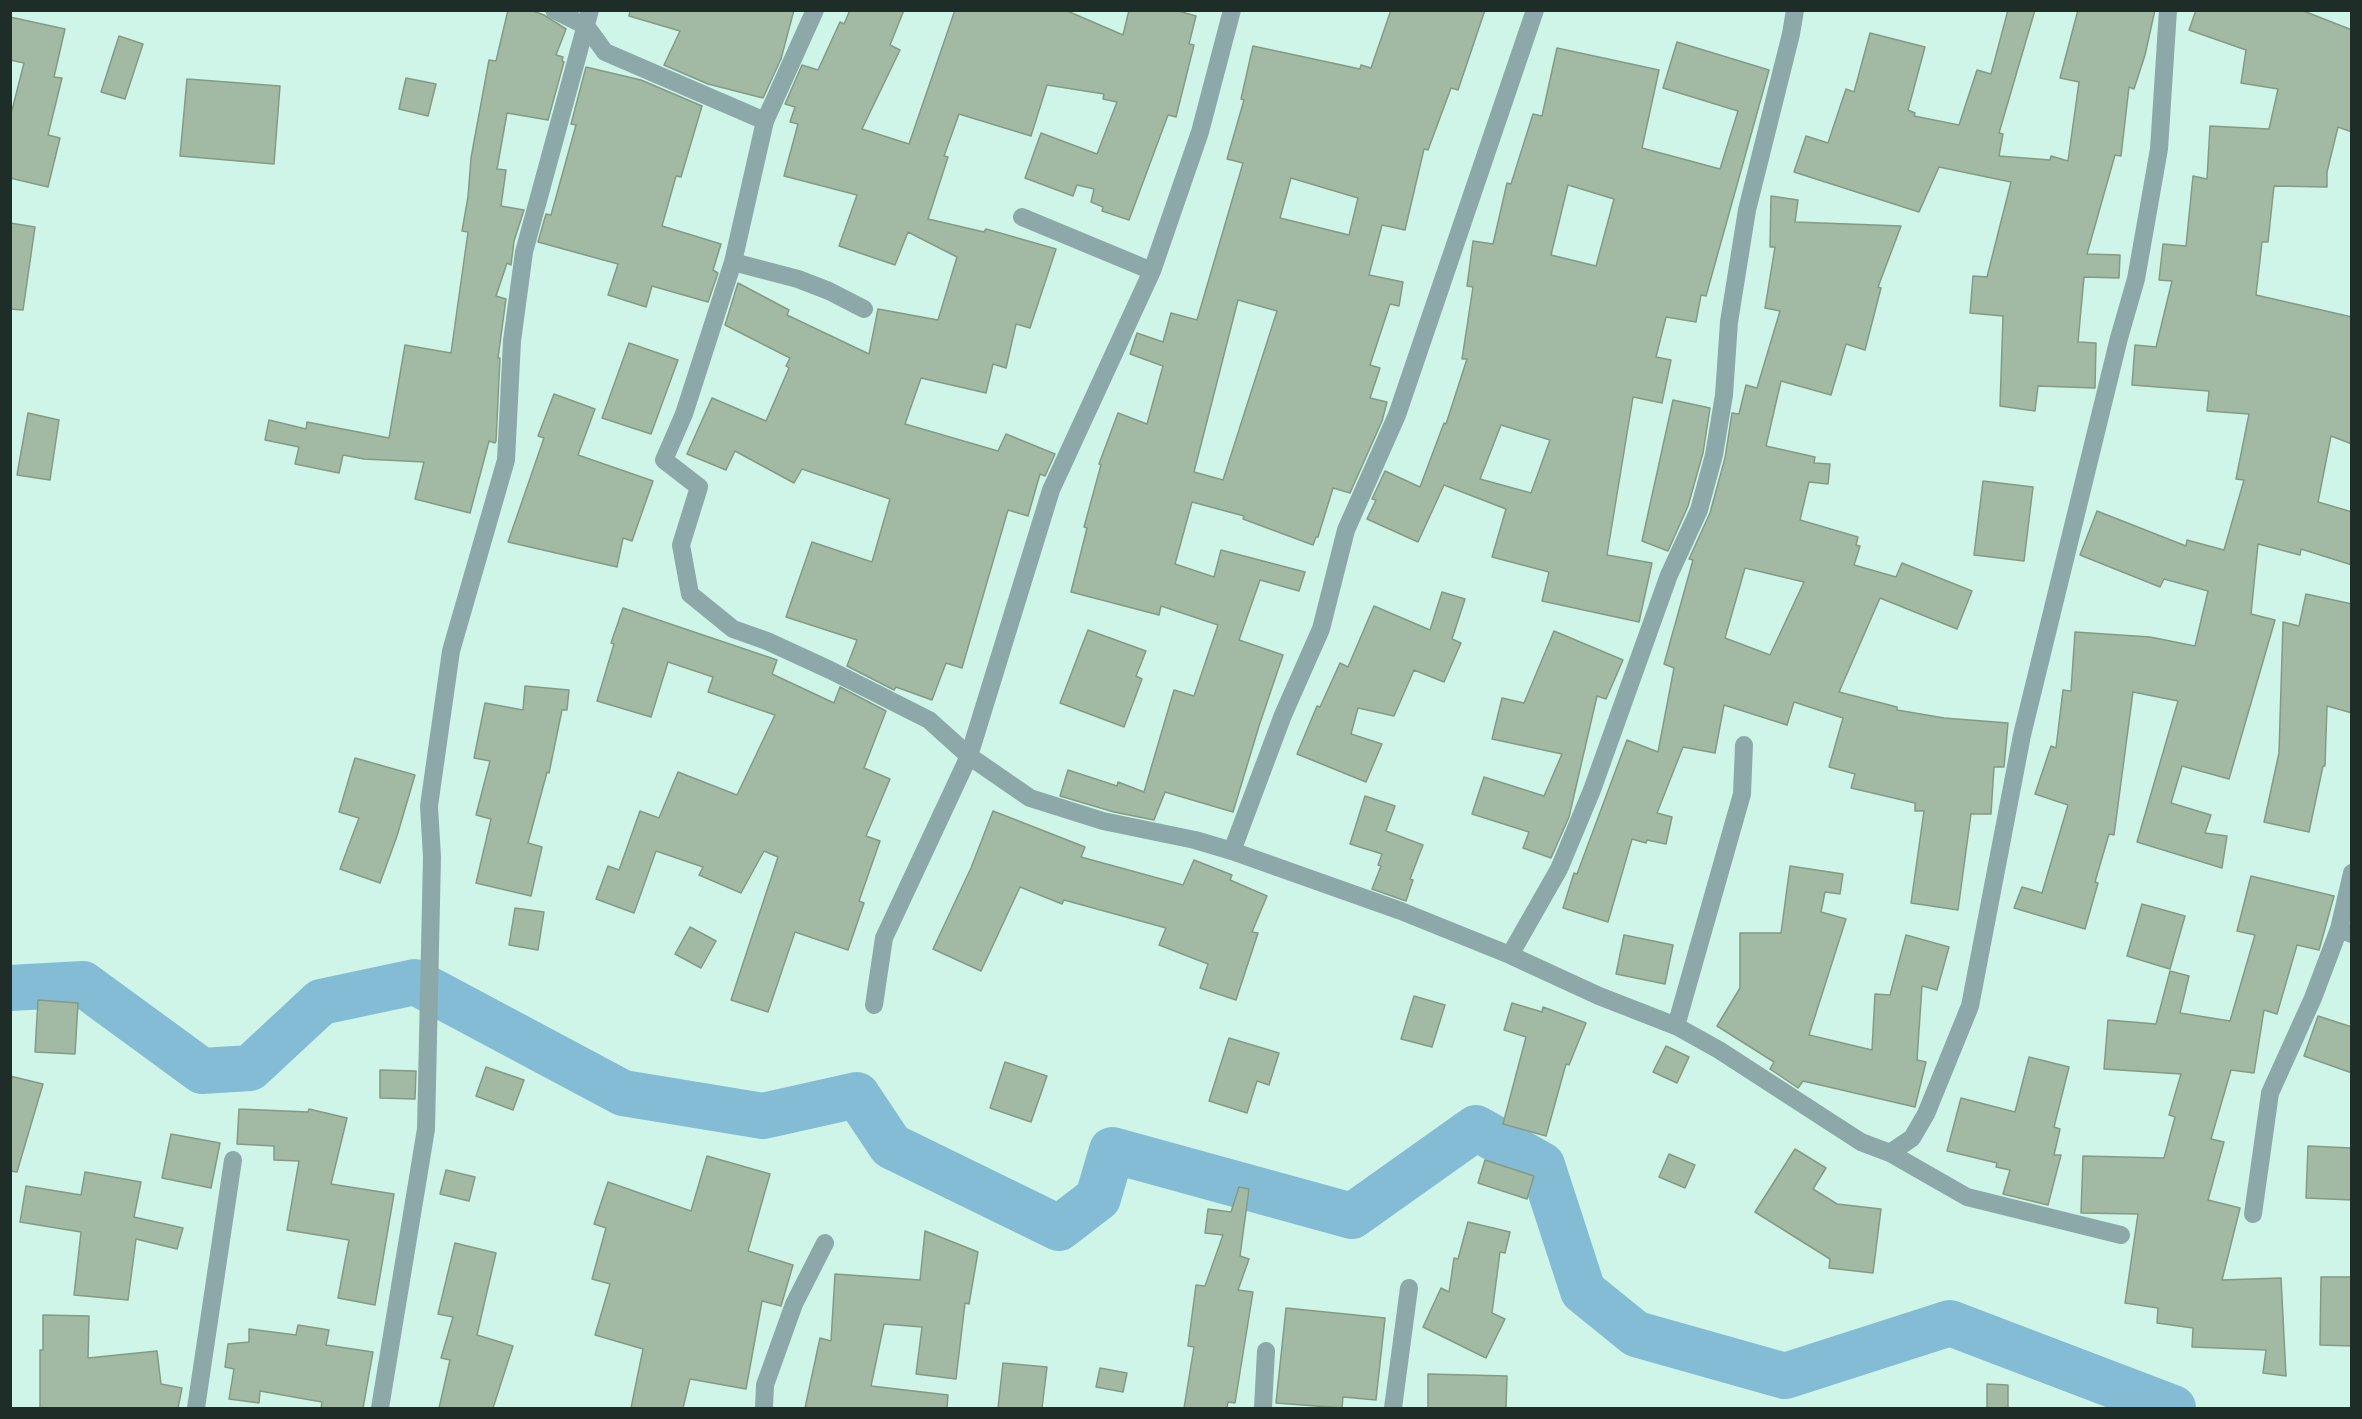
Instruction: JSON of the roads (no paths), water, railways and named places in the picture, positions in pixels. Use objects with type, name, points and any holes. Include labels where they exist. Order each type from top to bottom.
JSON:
[{"type":"street","points":[[554,10],[588,18]]},
{"type":"street","points":[[815,10],[765,121],[733,262],[684,414],[663,460],[699,487],[681,545],[690,594],[733,629],[767,641],[831,670],[929,720],[969,756],[1030,798],[1102,821],[1232,850],[1401,911],[1510,955],[1599,996],[1676,1026],[1737,1062],[1861,1142],[1890,1153],[1967,1197],[2121,1235]]},
{"type":"street","points":[[874,1005],[884,938],[969,756],[1051,490],[1152,272],[1200,132],[1232,10]]},
{"type":"street","points":[[1232,850],[1283,715],[1321,629],[1346,530],[1397,415],[1535,10]]},
{"type":"street","points":[[1510,955],[1559,869],[1596,779],[1669,575],[1699,510],[1714,455],[1724,395],[1730,322],[1747,210],[1795,10]]},
{"type":"street","points":[[1890,1153],[1912,1138],[1926,1114],[1970,1006],[2022,735],[2119,338],[2136,279],[2159,149],[2168,10]]},
{"type":"street","points":[[588,18],[605,52],[765,121]]},
{"type":"street","points":[[380,1408],[426,1129],[432,857],[429,806],[451,651],[506,460],[512,340],[524,252],[588,18]]},
{"type":"street","points":[[1022,217],[1152,272]]},
{"type":"street","points":[[733,262],[798,279],[829,291],[864,309]]},
{"type":"street","points":[[1676,1026],[1742,794],[1744,745]]},
{"type":"street","points":[[2253,1214],[2270,1093],[2345,932],[2352,873]]},
{"type":"street","points":[[196,1408],[233,1160]]},
{"type":"street","points":[[764,1408],[765,1384],[790,1314],[825,1243]]},
{"type":"street","points":[[1393,1408],[1409,1288]]},
{"type":"street","points":[[1263,1408],[1266,1351]]},
{"type":"waterway","points":[[10,988],[83,984],[202,1071],[250,1068],[321,1002],[415,982],[623,1093],[763,1116],[857,1095],[891,1146],[1059,1228],[1098,1198],[1112,1150],[1352,1216],[1476,1128],[1542,1165],[1583,1291],[1636,1334],[1785,1376],[1950,1323],[2173,1408]]}]
